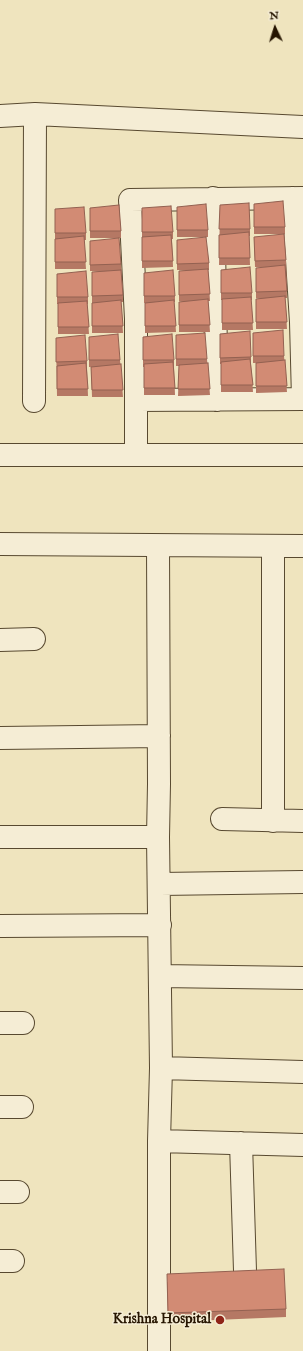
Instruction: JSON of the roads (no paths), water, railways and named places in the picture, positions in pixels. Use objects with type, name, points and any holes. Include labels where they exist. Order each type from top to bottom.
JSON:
[{"type":"street","points":[[0,116],[35,114],[303,126]]},
{"type":"street","points":[[34,401],[35,114]]},
{"type":"street","points":[[213,198],[217,400]]},
{"type":"street","points":[[136,400],[303,400],[298,198],[130,200],[136,319],[136,400],[136,455]]},
{"type":"street","points":[[0,455],[303,456]]},
{"type":"street","points":[[0,544],[303,546]]},
{"type":"street","points":[[158,546],[158,837],[160,884],[161,1068],[159,1141],[159,1351]]},
{"type":"street","points":[[273,546],[273,821]]},
{"type":"street","points":[[0,640],[34,639]]},
{"type":"street","points":[[0,738],[159,736]]},
{"type":"street","points":[[222,819],[273,821],[303,820]]},
{"type":"street","points":[[0,838],[158,837]]},
{"type":"street","points":[[160,884],[303,882]]},
{"type":"street","points":[[0,926],[160,925]]},
{"type":"street","points":[[160,976],[303,978]]},
{"type":"street","points":[[0,1023],[23,1023]]},
{"type":"street","points":[[161,1068],[303,1072]]},
{"type":"street","points":[[0,1107],[22,1107]]},
{"type":"street","points":[[159,1141],[303,1145]]},
{"type":"street","points":[[241,1143],[245,1271]]},
{"type":"place","name":"Krishna Hospital","points":[[220,1320]]}]
